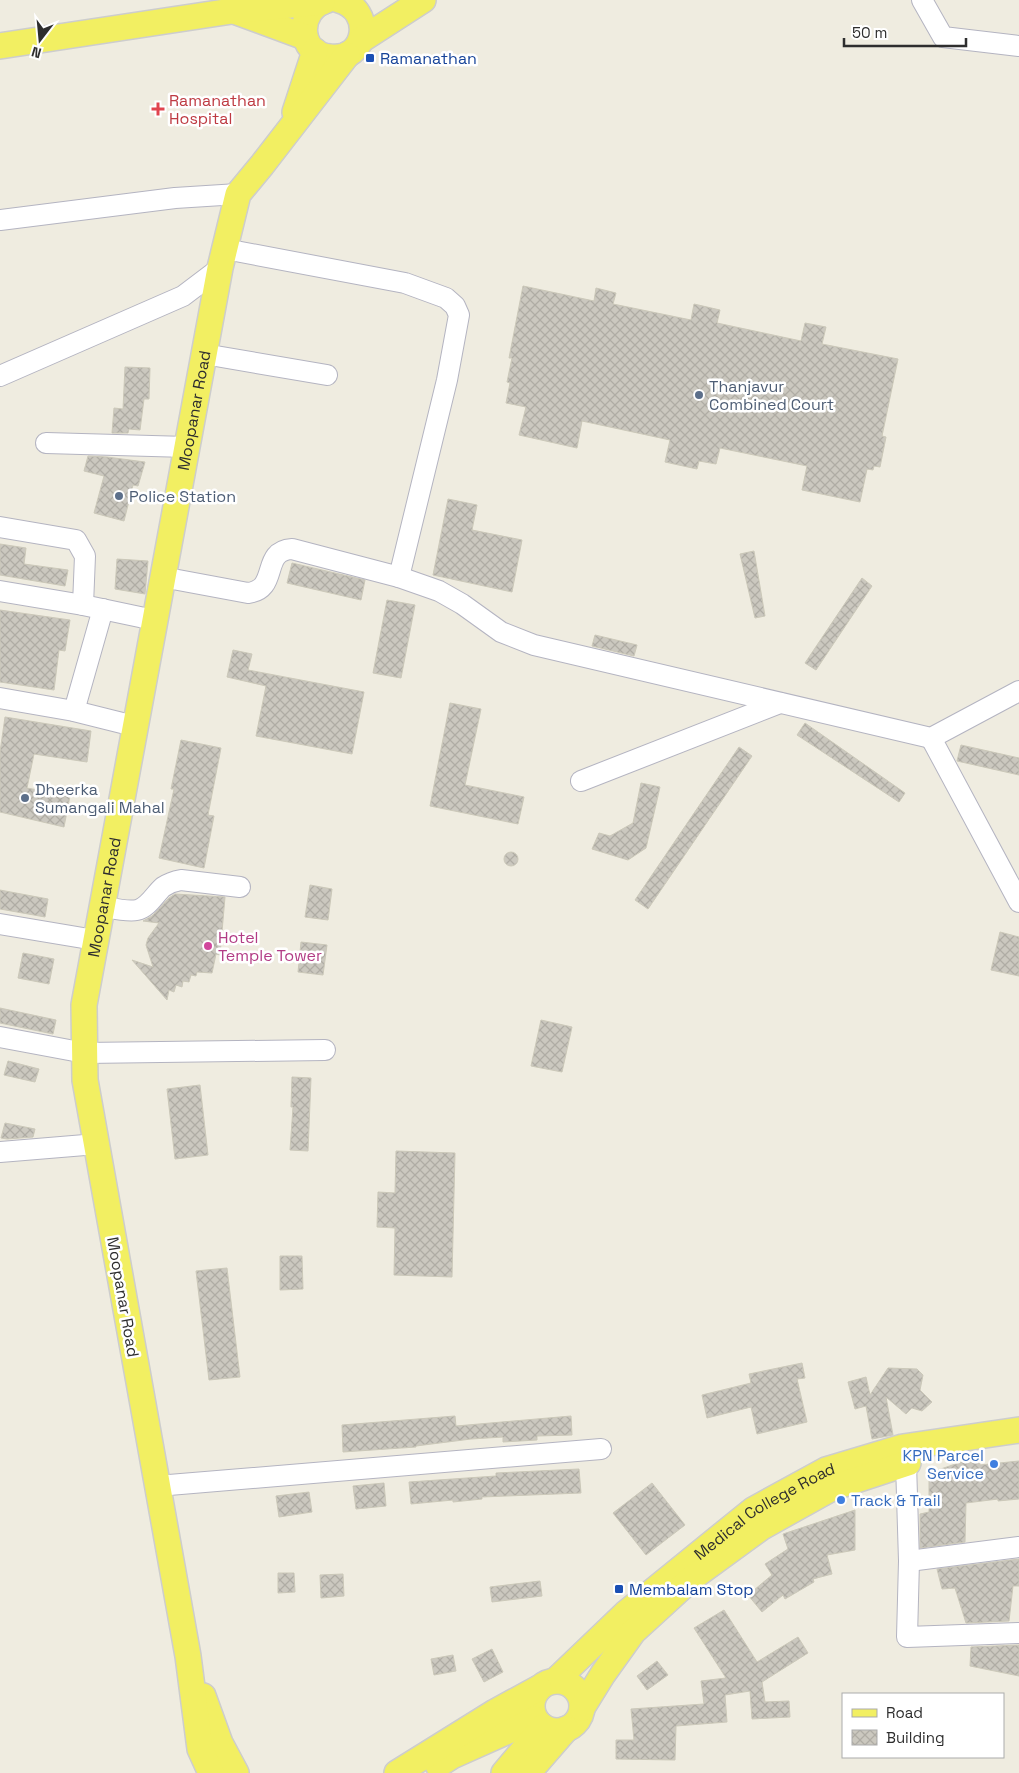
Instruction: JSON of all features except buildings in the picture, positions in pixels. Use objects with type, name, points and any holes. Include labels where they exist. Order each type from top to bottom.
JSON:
[{"type":"main road","points":[[232,10],[280,29],[310,44],[322,55],[330,58],[354,47],[424,0]]},
{"type":"main road","points":[[0,46],[232,10],[329,1],[353,7],[359,14],[363,31],[354,47]]},
{"type":"main road","points":[[310,44],[305,20],[314,6],[329,1]]},
{"type":"main road","name":"Moopanar Road","points":[[290,129],[310,44]]},
{"type":"main road","name":"Moopanar Road","points":[[211,1773],[200,1749],[188,1656],[85,1080],[84,1005],[186,447],[222,258],[238,194],[354,47]]},
{"type":"main road","name":"Medical College Road","points":[[547,1684],[626,1613],[753,1510],[829,1479],[905,1455],[1019,1430]]},
{"type":"main road","name":"Medical College Road","points":[[905,1455],[1019,1447]]},
{"type":"main road","name":"Medical College Road","points":[[582,1708],[603,1674],[633,1632],[692,1578],[829,1479]]},
{"type":"main road","name":"Moopanar Road","points":[[188,1656],[220,1743],[236,1773]]},
{"type":"main road","points":[[397,1773],[495,1712],[547,1684],[564,1682],[578,1692],[582,1708],[577,1721],[548,1725],[452,1756],[426,1773]]},
{"type":"main road","points":[[547,1684],[532,1699],[533,1713],[548,1725]]},
{"type":"main road","points":[[504,1773],[548,1725]]},
{"type":"main road","points":[[528,1773],[548,1725]]},
{"type":"main road","points":[[452,1756],[484,1752],[492,1755],[497,1764],[498,1773]]},
{"type":"street","points":[[922,0],[942,36],[1019,46]]},
{"type":"street","points":[[0,220],[175,198],[238,194]]},
{"type":"street","points":[[0,376],[183,296],[222,258],[405,283],[446,298],[456,306],[459,315],[447,380],[399,577]]},
{"type":"street","points":[[204,354],[327,375]]},
{"type":"street","points":[[46,442],[186,447]]},
{"type":"street","points":[[0,527],[76,540],[85,556],[83,605]]},
{"type":"street","points":[[162,578],[248,593],[256,592],[263,587],[273,562],[279,553],[284,549],[292,549],[399,577],[439,591],[481,616],[501,632],[534,645],[931,738],[1019,691]]},
{"type":"street","points":[[0,591],[83,605],[154,620]]},
{"type":"street","points":[[74,711],[103,609]]},
{"type":"street","points":[[0,698],[74,711],[134,726]]},
{"type":"street","points":[[581,781],[780,703]]},
{"type":"street","points":[[931,738],[1019,902]]},
{"type":"street","points":[[101,906],[139,910],[164,887],[172,882],[181,880],[240,887]]},
{"type":"street","points":[[0,924],[95,940]]},
{"type":"street","points":[[0,1037],[85,1053],[325,1050]]},
{"type":"street","points":[[0,1152],[97,1144]]},
{"type":"street","points":[[157,1486],[601,1449]]},
{"type":"street","points":[[905,1455],[909,1561],[907,1637],[1019,1633]]},
{"type":"street","points":[[909,1561],[1019,1547]]},
{"type":"place","name":"Ramanathan","points":[[370,58]]},
{"type":"place","name":"Ramanathan Hospital","points":[[158,109]]},
{"type":"place","name":"Thanjavur Combined Court","points":[[699,395]]},
{"type":"place","name":"Police Station","points":[[119,496]]},
{"type":"place","name":"Dheerka Sumangali Mahal","points":[[25,798]]},
{"type":"place","name":"Hotel Temple Tower","points":[[208,946]]},
{"type":"place","name":"KPN Parcel Service","points":[[994,1464]]},
{"type":"place","name":"Track & Trail","points":[[841,1500]]},
{"type":"place","name":"Membalam Stop","points":[[619,1589]]}]
